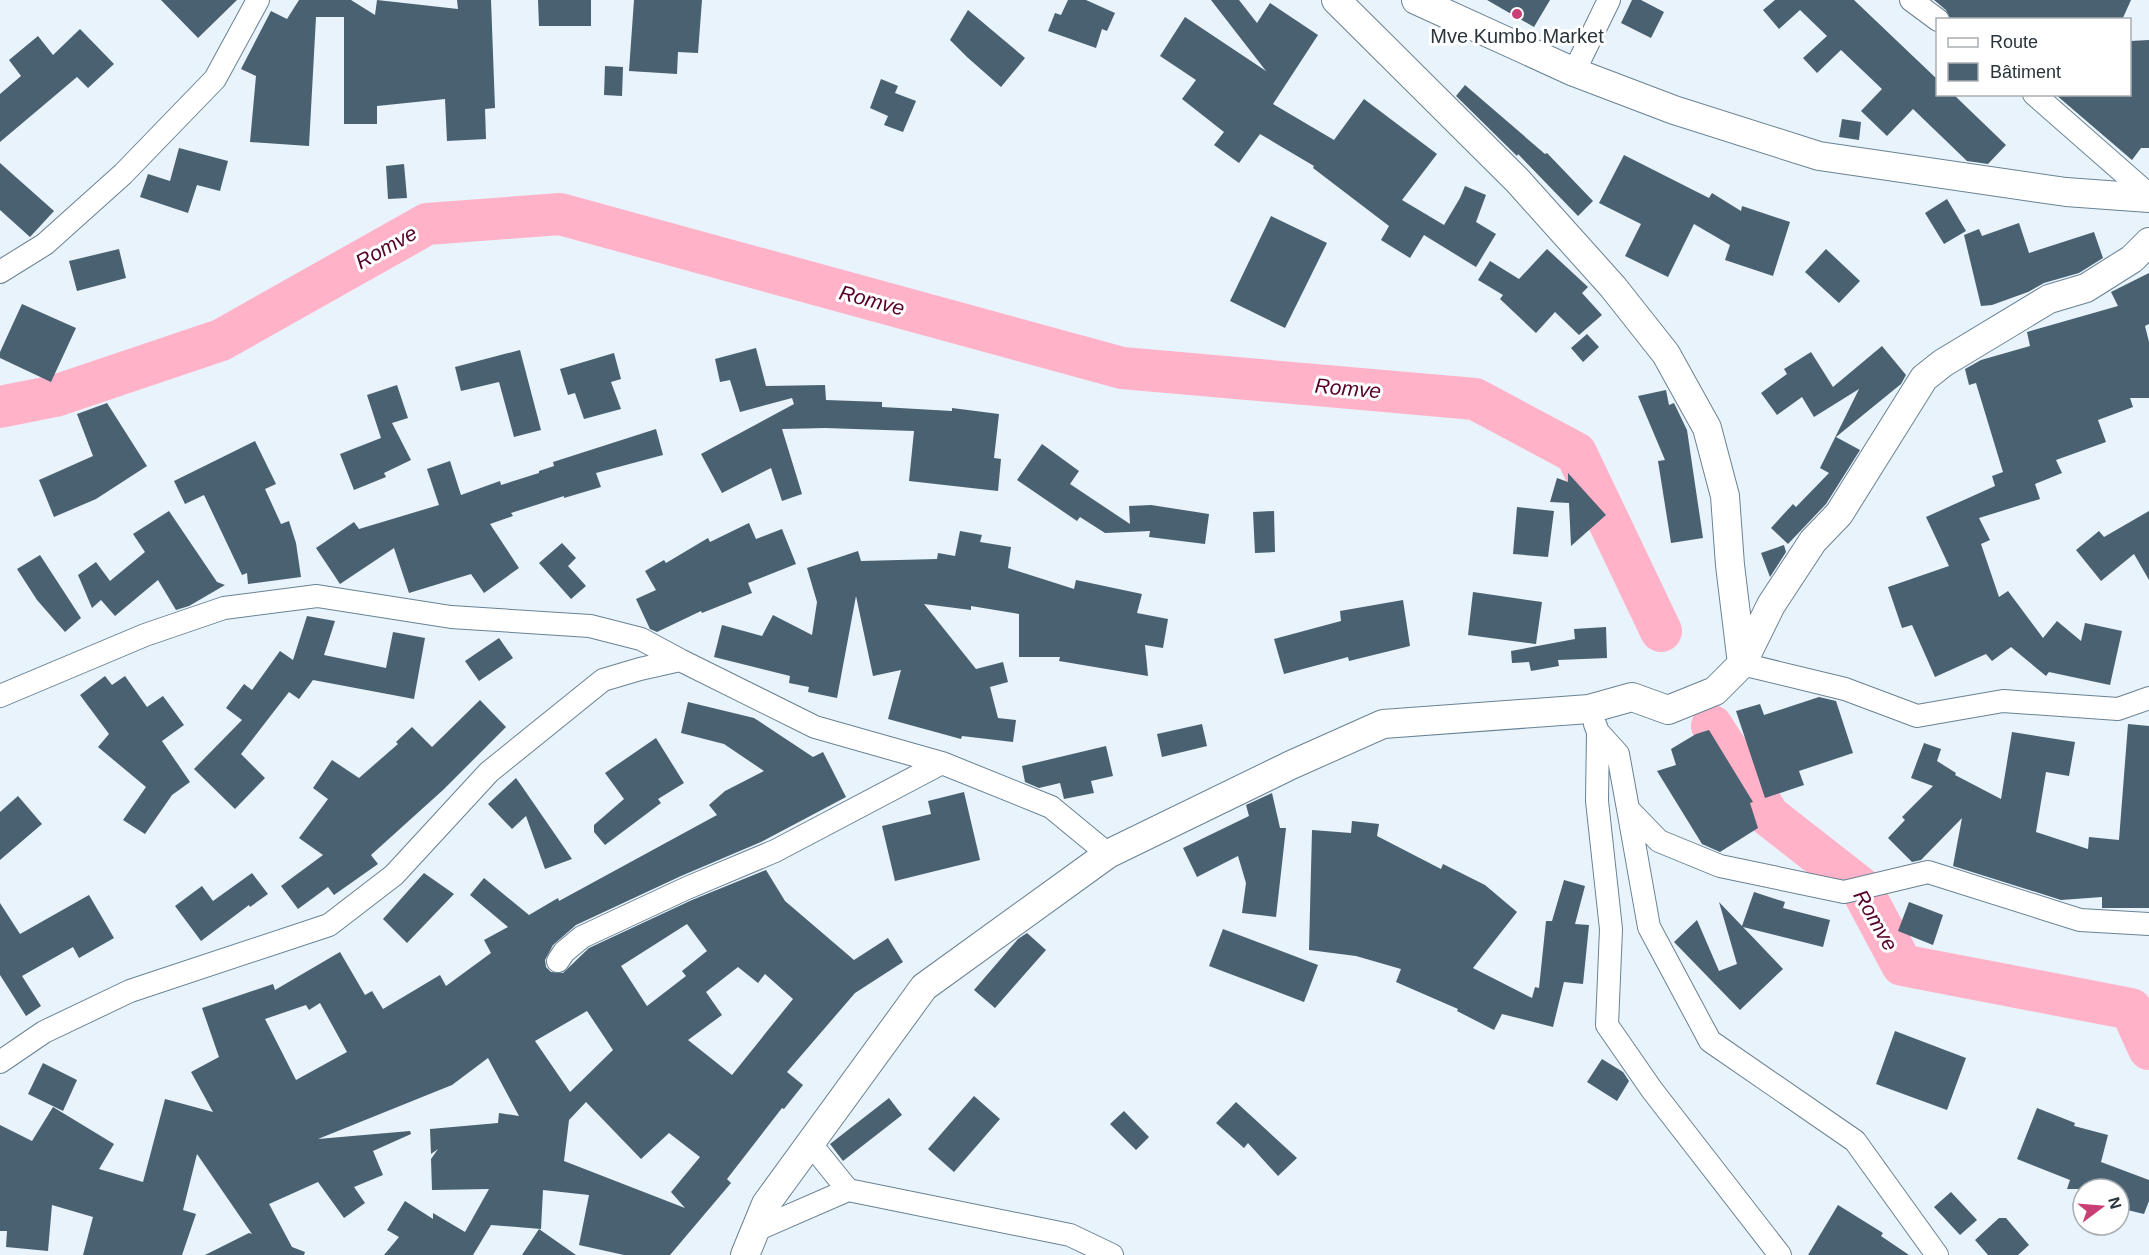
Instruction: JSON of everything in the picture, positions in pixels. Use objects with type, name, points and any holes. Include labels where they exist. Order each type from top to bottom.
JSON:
[{"type":"main road","points":[[1336,0],[1517,180],[1613,287],[1666,354],[1707,428],[1725,496],[1730,565],[1742,664]]},
{"type":"main road","points":[[1416,0],[1574,72],[1674,110],[1819,156],[2066,192],[2149,196]]},
{"type":"main road","points":[[750,1243],[766,1204],[924,987],[1108,854],[1291,765],[1383,724],[1593,720],[1632,698],[1668,710],[1715,691],[1742,664],[1771,605],[1812,541],[1839,514],[1924,378],[1943,363],[2049,300],[2086,288],[2132,259],[2149,242]]},
{"type":"street","points":[[0,272],[45,244],[77,216],[123,174],[215,79],[258,0]]},
{"type":"street","points":[[1574,72],[1609,0]]},
{"type":"street","points":[[1911,0],[1936,19]]},
{"type":"street","points":[[2036,96],[2149,196]]},
{"type":"street","points":[[0,696],[145,635],[224,608],[317,596],[451,617],[590,626],[641,639],[815,727],[942,763],[1051,807],[1108,854]]},
{"type":"street","points":[[0,1062],[44,1032],[130,991],[329,925],[394,875],[489,772],[603,680],[680,660]]},
{"type":"street","points":[[1742,664],[1845,689],[1917,716],[2003,700],[2118,709],[2149,698]]},
{"type":"street","points":[[1593,720],[1618,754],[1649,927],[1710,1041],[1855,1140],[1937,1255]]},
{"type":"street","points":[[1593,720],[1597,801],[1611,929],[1607,1025],[1652,1090],[1780,1255]]},
{"type":"street","points":[[558,961],[564,952],[582,937],[687,888],[775,851],[942,763]]},
{"type":"street","points":[[1628,809],[1659,841],[1720,866],[1844,892],[1928,872],[2080,920],[2149,924]]},
{"type":"street","points":[[810,1143],[848,1190],[1070,1235],[1112,1255]]},
{"type":"street","points":[[750,1243],[848,1190]]},
{"type":"building","points":[[161,0],[237,0],[198,38]]},
{"type":"building","points":[[299,0],[351,0],[375,15],[377,0],[458,9],[457,0],[491,0],[495,108],[485,109],[486,139],[447,141],[445,99],[377,106],[377,124],[344,124],[344,17],[316,17],[309,146],[250,142],[256,76],[241,69],[271,11],[287,19]]},
{"type":"building","points":[[538,0],[591,0],[591,26],[539,26]]},
{"type":"building","points":[[634,0],[702,0],[698,53],[678,52],[677,74],[629,71]]},
{"type":"building","points":[[1068,0],[1086,0],[1115,13],[1107,31],[1102,29],[1096,48],[1048,31],[1055,13],[1061,15]]},
{"type":"building","points":[[1211,0],[1239,0],[1257,23],[1270,3],[1318,35],[1273,104],[1334,140],[1364,99],[1437,154],[1402,200],[1444,225],[1465,186],[1486,195],[1476,222],[1496,234],[1476,267],[1424,235],[1410,258],[1381,240],[1389,226],[1313,168],[1314,166],[1260,134],[1239,163],[1214,145],[1224,132],[1182,99],[1196,80],[1160,56],[1185,17],[1266,71]]},
{"type":"building","points":[[1487,0],[1550,0],[1534,27]]},
{"type":"building","points":[[1632,0],[1641,0],[1664,12],[1651,38],[1621,23]]},
{"type":"building","points":[[1775,0],[1854,0],[1936,78],[1936,96],[1955,96],[2006,145],[1988,164],[1967,161],[1913,109],[1887,136],[1861,111],[1882,89],[1841,50],[1817,73],[1803,58],[1827,36],[1800,10],[1779,29],[1763,10]]},
{"type":"building","points":[[1934,0],[2131,0],[2123,18],[1950,18],[1946,10]]},
{"type":"building","points":[[968,10],[1025,58],[1001,87],[950,40]]},
{"type":"building","points":[[80,29],[114,64],[88,88],[77,77],[0,142],[0,94],[21,76],[9,60],[38,36],[53,55]]},
{"type":"building","points":[[2149,40],[2149,148],[2141,148],[2132,160],[2057,96],[2131,96],[2131,41]]},
{"type":"building","points":[[605,66],[623,67],[622,96],[604,95]]},
{"type":"building","points":[[881,79],[898,86],[895,93],[916,101],[903,132],[884,125],[888,116],[870,108]]},
{"type":"building","points":[[1465,85],[1545,154],[1547,153],[1593,201],[1578,216],[1518,154],[1517,156],[1456,96]]},
{"type":"building","points":[[1842,119],[1861,122],[1859,140],[1839,137]]},
{"type":"building","points":[[179,148],[228,161],[220,191],[197,185],[188,213],[140,197],[148,174],[170,181]]},
{"type":"building","points":[[1624,155],[1709,198],[1712,193],[1741,211],[1742,206],[1790,222],[1773,276],[1725,260],[1730,245],[1694,224],[1668,277],[1625,256],[1641,224],[1599,203]]},
{"type":"building","points":[[0,163],[54,211],[30,237],[0,210]]},
{"type":"building","points":[[404,164],[407,198],[388,199],[386,166]]},
{"type":"building","points":[[1947,199],[1966,231],[1944,244],[1925,213]]},
{"type":"building","points":[[1271,216],[1327,243],[1285,328],[1230,301]]},
{"type":"building","points":[[2019,223],[2029,253],[2094,232],[2103,258],[2079,273],[2044,283],[2028,292],[1992,305],[1981,306],[1964,235],[1979,229],[1982,236]]},
{"type":"building","points":[[119,249],[126,278],[77,291],[69,261]]},
{"type":"building","points":[[1547,249],[1588,287],[1582,293],[1602,315],[1579,335],[1555,312],[1536,333],[1500,299],[1503,295],[1478,280],[1490,261],[1519,279]]},
{"type":"building","points":[[1826,249],[1860,281],[1839,303],[1805,272]]},
{"type":"building","points":[[2149,273],[2149,324],[2145,326],[2149,342],[2149,398],[2130,398],[2133,407],[2098,420],[2106,442],[2056,460],[2062,473],[2035,484],[2040,499],[1979,518],[1990,540],[1981,544],[1999,597],[2008,591],[2043,638],[2057,621],[2081,641],[2085,623],[2122,631],[2110,685],[2049,672],[2046,676],[2011,647],[1992,661],[1986,654],[1935,677],[1912,625],[1902,628],[1888,587],[1949,566],[1926,517],[1995,486],[1992,476],[2003,472],[1976,383],[1969,385],[1965,369],[1981,360],[2030,346],[2027,332],[2118,306],[2111,292]]},
{"type":"building","points":[[22,304],[76,328],[51,382],[0,358],[0,352]]},
{"type":"building","points":[[1587,334],[1599,347],[1583,362],[1571,348]]},
{"type":"building","points":[[1882,346],[1906,375],[1901,384],[1836,437],[1860,450],[1826,504],[1788,544],[1771,528],[1793,504],[1796,507],[1829,473],[1820,468],[1859,389],[1814,417],[1802,397],[1777,415],[1761,393],[1787,374],[1784,369],[1811,352],[1833,387]]},
{"type":"building","points":[[756,348],[766,386],[825,385],[826,400],[882,402],[882,407],[952,411],[952,408],[999,414],[994,458],[1001,459],[998,491],[909,481],[914,431],[825,428],[782,429],[802,494],[782,501],[771,468],[722,493],[701,454],[794,404],[792,398],[740,412],[730,380],[720,382],[715,359]]},
{"type":"building","points":[[520,350],[541,430],[514,437],[499,382],[461,391],[455,367]]},
{"type":"building","points":[[614,353],[621,379],[611,382],[621,409],[584,419],[575,393],[568,395],[560,369]]},
{"type":"building","points":[[397,385],[408,418],[392,423],[411,460],[384,473],[386,477],[354,490],[340,454],[381,438],[367,395]]},
{"type":"building","points":[[1666,390],[1669,405],[1674,403],[1687,430],[1703,538],[1671,543],[1658,461],[1665,460],[1638,396]]},
{"type":"building","points":[[107,403],[147,466],[96,499],[54,517],[39,480],[93,456],[77,414]]},
{"type":"building","points":[[656,429],[663,455],[596,473],[601,487],[511,513],[513,516],[490,524],[519,568],[484,593],[471,574],[409,593],[394,548],[340,584],[316,548],[354,522],[359,529],[439,505],[427,469],[450,461],[461,495],[500,481],[501,485],[539,473],[539,471],[554,466],[553,462]]},
{"type":"building","points":[[255,441],[276,484],[265,489],[281,524],[289,521],[296,543],[301,577],[248,584],[247,573],[242,575],[204,495],[185,504],[174,481]]},
{"type":"building","points":[[1042,444],[1079,471],[1070,484],[1130,524],[1129,506],[1151,505],[1209,514],[1205,544],[1149,537],[1150,531],[1105,533],[1080,517],[1077,521],[1017,480]]},
{"type":"building","points":[[1568,473],[1606,515],[1571,546],[1569,503],[1550,502],[1557,478],[1568,482]]},
{"type":"building","points":[[1517,507],[1554,511],[1548,557],[1513,554]]},
{"type":"building","points":[[169,511],[217,582],[225,585],[189,606],[176,610],[158,580],[115,616],[101,600],[92,608],[78,575],[96,562],[110,581],[145,552],[133,534]]},
{"type":"building","points":[[1274,511],[1275,552],[1255,553],[1253,512]]},
{"type":"building","points":[[2149,511],[2149,580],[2134,554],[2101,581],[2076,550],[2099,531],[2104,537]]},
{"type":"building","points":[[749,523],[756,539],[782,529],[796,564],[748,583],[752,593],[702,613],[701,611],[657,632],[650,629],[636,599],[656,590],[645,571],[664,560],[666,563],[708,538],[710,542]]},
{"type":"building","points":[[960,531],[982,535],[980,542],[1011,547],[1008,568],[1074,589],[1076,580],[1142,594],[1137,613],[1168,619],[1163,648],[1145,645],[1148,676],[1059,661],[1060,657],[1019,657],[1019,614],[971,606],[971,610],[924,604],[976,669],[1003,662],[1008,682],[990,687],[998,718],[1016,720],[1013,742],[962,736],[961,739],[888,719],[901,670],[873,676],[856,596],[837,698],[808,692],[809,687],[789,683],[790,676],[714,657],[722,625],[762,636],[773,615],[812,635],[817,602],[807,568],[858,551],[861,561],[937,559],[938,553],[955,556]]},
{"type":"building","points":[[562,543],[576,558],[568,566],[586,586],[571,599],[539,563]]},
{"type":"building","points":[[1784,545],[1786,552],[1770,577],[1761,553]]},
{"type":"building","points":[[40,555],[81,618],[65,632],[37,600],[17,569]]},
{"type":"building","points":[[1473,592],[1542,602],[1536,644],[1468,635]]},
{"type":"building","points":[[1403,600],[1410,646],[1349,661],[1348,657],[1284,674],[1274,639],[1341,621],[1340,611]]},
{"type":"building","points":[[307,616],[335,621],[324,655],[386,668],[393,632],[425,638],[414,699],[313,680],[299,699],[289,692],[241,754],[265,778],[235,809],[194,769],[242,720],[226,708],[244,684],[252,690],[280,651],[293,660]]},
{"type":"building","points":[[1606,627],[1607,658],[1558,660],[1559,666],[1531,671],[1529,662],[1512,663],[1511,651],[1575,639],[1574,629]]},
{"type":"building","points":[[499,638],[513,658],[479,681],[465,661]]},
{"type":"building","points":[[105,676],[112,685],[125,676],[147,707],[163,696],[184,725],[162,741],[190,782],[172,795],[145,834],[123,820],[146,787],[98,747],[109,734],[80,695]]},
{"type":"building","points":[[1819,697],[1836,701],[1853,753],[1799,771],[1804,785],[1765,798],[1736,711],[1760,704],[1764,715]]},
{"type":"building","points":[[480,700],[506,727],[443,790],[371,855],[378,864],[334,895],[328,887],[298,909],[281,886],[323,855],[299,838],[328,799],[313,788],[332,760],[359,778],[398,744],[396,742],[412,727],[432,747]]},
{"type":"building","points":[[688,702],[754,718],[813,757],[823,752],[846,797],[761,842],[576,925],[553,945],[545,960],[546,967],[551,972],[563,973],[589,948],[692,900],[766,870],[785,901],[854,960],[888,938],[903,962],[855,993],[787,1072],[803,1085],[784,1109],[782,1108],[727,1179],[731,1183],[670,1255],[624,1255],[579,1245],[589,1195],[543,1190],[541,1229],[491,1225],[473,1255],[384,1255],[399,1237],[387,1230],[405,1201],[433,1219],[433,1213],[465,1232],[489,1189],[432,1190],[431,1159],[438,1149],[431,1154],[430,1129],[498,1123],[499,1113],[519,1116],[488,1058],[452,1085],[318,1139],[410,1131],[411,1134],[373,1151],[383,1175],[354,1187],[365,1203],[344,1218],[318,1182],[269,1204],[292,1247],[305,1252],[304,1255],[205,1255],[249,1233],[252,1234],[197,1154],[183,1210],[196,1214],[182,1255],[83,1255],[93,1217],[52,1205],[48,1251],[6,1247],[7,1231],[0,1231],[0,1125],[32,1141],[53,1107],[114,1144],[99,1169],[143,1182],[165,1099],[213,1112],[191,1072],[219,1057],[202,1008],[273,984],[275,990],[340,952],[365,995],[372,991],[383,1009],[440,975],[446,986],[491,953],[484,940],[508,927],[470,895],[484,878],[529,915],[717,815],[709,805],[725,791],[764,771],[724,744],[681,733]],"holes":[[[687,924],[707,951],[682,971],[686,976],[647,1006],[621,966]],[[738,967],[758,983],[765,974],[793,999],[732,1075],[688,1040],[722,1015],[706,992]],[[320,1003],[347,1052],[296,1080],[265,1019],[306,1005],[309,1010]],[[587,1011],[613,1050],[570,1092],[535,1041]],[[586,1102],[641,1159],[669,1133],[700,1157],[671,1192],[685,1208],[564,1161],[569,1120]]]},
{"type":"building","points":[[1202,724],[1207,746],[1162,757],[1157,734]]},
{"type":"building","points":[[2128,724],[2149,726],[2149,908],[2102,908],[2102,897],[2061,900],[1953,866],[1962,818],[1921,860],[1912,862],[1888,838],[1905,820],[1902,817],[1933,786],[1911,778],[1924,743],[1941,749],[1937,761],[1956,773],[1955,775],[2001,799],[2012,732],[2075,742],[2069,776],[2046,772],[2036,832],[2088,849],[2089,837],[2119,840]]},
{"type":"building","points":[[1709,730],[1753,802],[1750,803],[1758,828],[1720,852],[1702,844],[1657,771],[1676,765],[1671,749],[1696,734]]},
{"type":"building","points":[[656,738],[684,783],[658,799],[661,803],[605,845],[594,832],[594,825],[624,799],[605,773]]},
{"type":"building","points":[[1106,746],[1113,776],[1091,781],[1094,793],[1064,799],[1060,783],[1039,788],[1025,782],[1022,766]]},
{"type":"building","points":[[516,778],[572,859],[545,869],[526,816],[512,829],[488,804]]},
{"type":"building","points":[[964,792],[980,860],[895,881],[882,826],[931,814],[928,801]]},
{"type":"building","points":[[1272,793],[1280,828],[1286,828],[1276,917],[1242,913],[1246,883],[1238,856],[1197,877],[1183,848],[1249,816],[1246,805]]},
{"type":"building","points":[[18,796],[42,824],[0,860],[0,812]]},
{"type":"building","points":[[1352,821],[1379,824],[1377,836],[1441,869],[1443,864],[1485,885],[1517,912],[1473,968],[1532,998],[1535,987],[1539,988],[1546,921],[1552,921],[1564,880],[1585,886],[1575,924],[1589,925],[1583,984],[1564,982],[1553,1027],[1502,1014],[1494,1030],[1457,1011],[1458,1009],[1396,982],[1401,969],[1356,956],[1309,950],[1312,830],[1351,833]]},
{"type":"building","points":[[252,873],[268,894],[250,907],[249,905],[201,941],[175,906],[202,886],[213,901]]},
{"type":"building","points":[[424,873],[454,894],[407,943],[383,919]]},
{"type":"building","points":[[1754,892],[1785,902],[1783,908],[1830,920],[1823,947],[1743,927],[1783,969],[1740,1010],[1674,942],[1697,920],[1719,971],[1737,964],[1719,902],[1742,926]]},
{"type":"building","points":[[89,895],[114,938],[79,958],[73,947],[22,976],[41,1006],[26,1016],[0,975],[0,903],[20,934]]},
{"type":"building","points":[[1909,902],[1943,915],[1933,945],[1898,931]]},
{"type":"building","points":[[1223,929],[1318,965],[1304,1002],[1209,966]]},
{"type":"building","points":[[1027,933],[1046,950],[995,1008],[974,990],[1018,939]]},
{"type":"building","points":[[1895,1031],[1966,1058],[1947,1110],[1876,1084]]},
{"type":"building","points":[[1602,1059],[1623,1072],[1629,1081],[1617,1101],[1587,1082]]},
{"type":"building","points":[[43,1063],[77,1080],[63,1111],[28,1094]]},
{"type":"building","points":[[974,1096],[1000,1119],[954,1172],[928,1149]]},
{"type":"building","points":[[889,1098],[902,1115],[843,1161],[830,1144]]},
{"type":"building","points":[[1236,1102],[1297,1158],[1278,1176],[1248,1143],[1244,1148],[1216,1123]]},
{"type":"building","points":[[2037,1108],[2075,1123],[2074,1126],[2108,1135],[2101,1162],[2149,1180],[2149,1201],[2144,1214],[2131,1211],[2131,1177],[2071,1177],[2071,1189],[2067,1189],[2070,1180],[2017,1159]]},
{"type":"building","points":[[1124,1111],[1149,1137],[1136,1150],[1110,1124]]},
{"type":"building","points":[[1951,1192],[1977,1220],[1960,1235],[1934,1207]]},
{"type":"building","points":[[1838,1205],[1883,1233],[1881,1236],[1909,1255],[1808,1255]]},
{"type":"building","points":[[1999,1218],[2006,1218],[2029,1245],[2018,1255],[1988,1255],[1975,1240]]},
{"type":"building","points":[[539,1229],[576,1255],[522,1255]]},
{"type":"waterway","name":"Romve","points":[[0,407],[55,396],[221,340],[427,224],[560,214],[1122,368],[1475,399],[1576,453],[1661,631]]},
{"type":"waterway","name":"Romve","points":[[1712,726],[1769,816],[1861,888],[1902,965],[2131,1009],[2149,1049]]},
{"type":"place","name":"Mve Kumbo Market","points":[[1517,14]]}]
